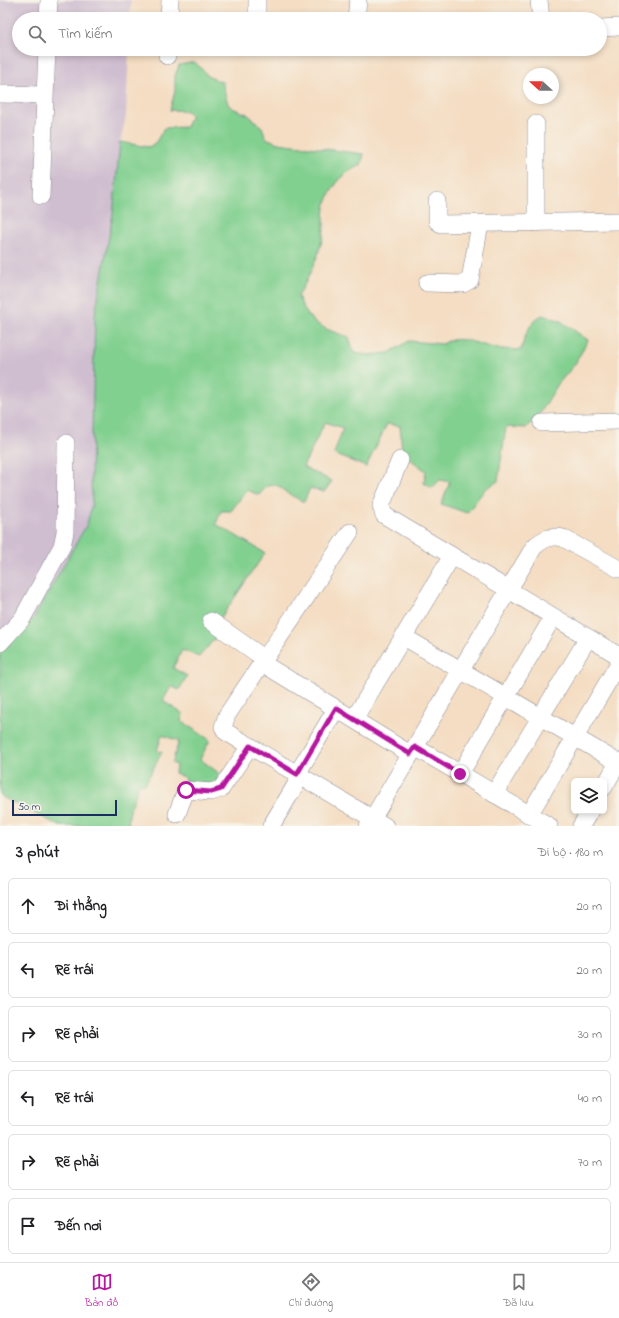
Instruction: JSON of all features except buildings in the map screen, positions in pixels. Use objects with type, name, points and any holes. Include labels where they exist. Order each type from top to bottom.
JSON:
[{"type":"street","points":[[48,12],[49,0]]},
{"type":"street","points":[[169,12],[170,0]]},
{"type":"street","points":[[257,0],[257,12]]},
{"type":"street","points":[[357,12],[358,0]]},
{"type":"street","points":[[539,0],[540,12]]},
{"type":"street","points":[[607,28],[619,27]]},
{"type":"street","points":[[41,196],[47,56]]},
{"type":"street","points":[[0,94],[44,95]]},
{"type":"street","points":[[536,124],[536,223]]},
{"type":"street","points":[[437,201],[438,222],[480,224],[619,221]]},
{"type":"street","points":[[427,283],[463,284],[470,280],[480,224]]},
{"type":"street","points":[[542,422],[619,421]]},
{"type":"street","points":[[0,643],[22,619],[62,546],[65,532],[66,443]]},
{"type":"street","points":[[400,460],[381,506],[382,512],[452,556],[619,656]]},
{"type":"street","points":[[350,532],[224,720],[223,727],[226,732],[299,775],[375,824],[412,751],[534,547],[550,537],[563,538],[619,569]]},
{"type":"street","points":[[354,719],[452,556]]},
{"type":"street","points":[[460,774],[553,617]]},
{"type":"street","points":[[211,621],[264,661],[354,719],[412,751],[460,774],[549,826]]},
{"type":"street","points":[[404,637],[619,762],[607,781]]},
{"type":"street","points":[[494,794],[588,638]]},
{"type":"street","points":[[529,815],[576,738],[619,663]]},
{"type":"street","points":[[271,826],[336,708]]},
{"type":"street","points":[[177,814],[186,790],[211,792],[221,789],[250,746]]},
{"type":"street","points":[[581,826],[588,814]]},
{"type":"shaded area","points":[[0,0],[131,0],[130,12],[12,12],[12,56],[129,56],[126,116],[120,142],[113,214],[102,284],[91,475],[92,504],[87,524],[34,618],[0,654]]},
{"type":"green space","points":[[195,62],[209,77],[222,82],[228,104],[232,108],[247,114],[262,127],[266,138],[278,143],[364,154],[361,165],[348,172],[333,188],[330,194],[325,208],[324,233],[319,251],[298,296],[307,313],[318,324],[331,331],[349,337],[354,353],[370,355],[389,353],[409,341],[443,344],[455,340],[468,341],[498,349],[521,350],[528,330],[542,315],[559,320],[588,340],[575,364],[558,384],[539,415],[526,428],[506,427],[498,481],[485,489],[467,513],[441,504],[450,482],[440,480],[432,488],[424,483],[426,471],[402,453],[400,426],[387,424],[366,467],[334,454],[343,428],[325,422],[303,467],[332,481],[324,492],[310,488],[304,502],[287,493],[277,485],[267,486],[259,495],[247,490],[231,511],[221,511],[216,524],[265,553],[220,619],[216,637],[199,657],[182,650],[173,668],[187,676],[179,690],[171,686],[163,701],[183,714],[181,721],[210,740],[200,759],[224,777],[218,784],[184,784],[185,778],[175,773],[176,765],[172,763],[179,741],[162,735],[157,751],[162,752],[145,784],[139,784],[130,810],[128,826],[60,826],[0,796],[0,654],[34,618],[87,524],[92,504],[91,475],[95,315],[113,214],[120,142],[149,147],[156,142],[164,128],[186,127],[191,115],[187,111],[170,110],[175,91],[175,76],[179,65]]},
{"type":"route","points":[[186,790],[211,792],[221,789],[250,746],[297,774],[336,708],[410,754],[415,747],[460,774]]}]
